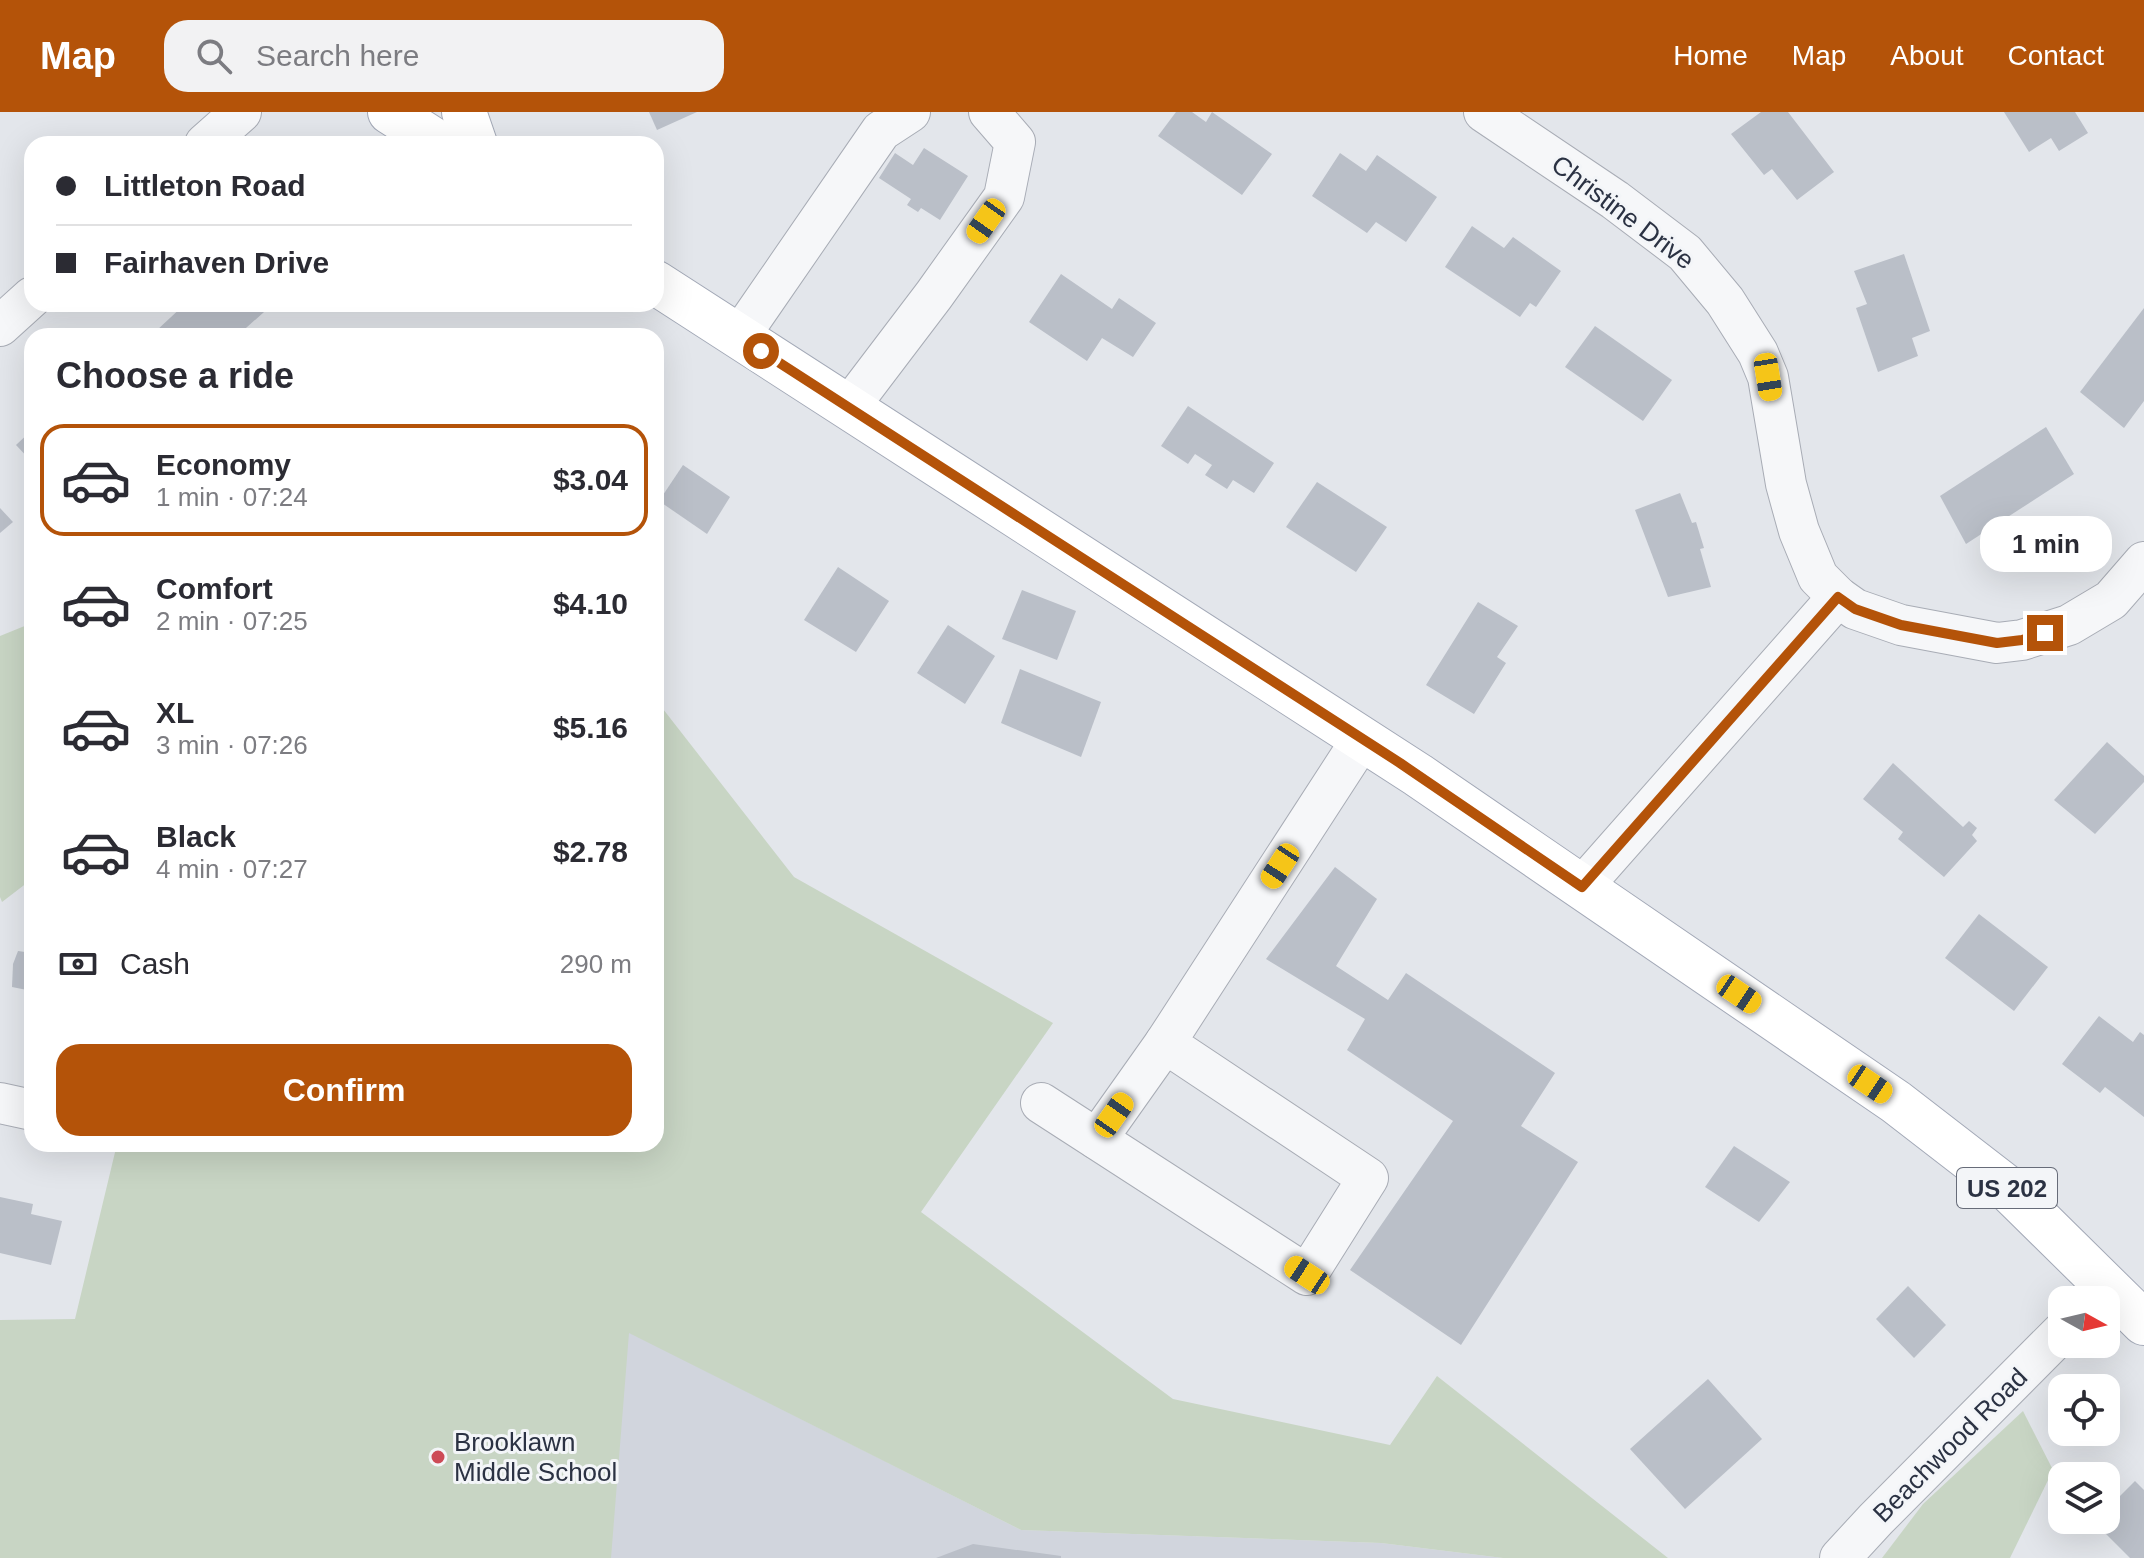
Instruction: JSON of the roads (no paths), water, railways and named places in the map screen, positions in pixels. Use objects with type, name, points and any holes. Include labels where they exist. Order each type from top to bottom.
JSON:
[{"type":"main road","points":[[390,112],[428,136]]},
{"type":"main road","points":[[464,112],[472,136]]},
{"type":"main road","name":"US 202","points":[[664,288],[1362,739],[1896,1102],[2006,1187],[2094,1286]]},
{"type":"main road","name":"US 202","points":[[2120,1307],[2144,1323]]},
{"type":"street","points":[[214,136],[241,112]]},
{"type":"street","points":[[739,337],[881,131],[910,112]]},
{"type":"street","points":[[849,407],[1004,197],[1015,142],[989,112]]},
{"type":"street","name":"Christine Drive","points":[[1484,112],[1615,200],[1685,253],[1725,301],[1758,353],[1768,377],[1786,484],[1799,531],[1818,577],[1838,597]]},
{"type":"street","points":[[0,326],[24,304]]},
{"type":"street","points":[[1582,887],[1838,597],[1855,609],[1901,625],[1997,643],[2022,640],[2069,625],[2111,600],[2144,562]]},
{"type":"street","points":[[1097,1139],[1165,1043],[1362,739]]},
{"type":"street","points":[[1041,1103],[1307,1275],[1368,1178],[1165,1043]]},
{"type":"street","points":[[0,1103],[24,1108]]},
{"type":"street","name":"Beachwood Road","points":[[1840,1558],[2048,1346]]},
{"type":"place","name":"Brooklawn Middle School","points":[[438,1457]]}]
